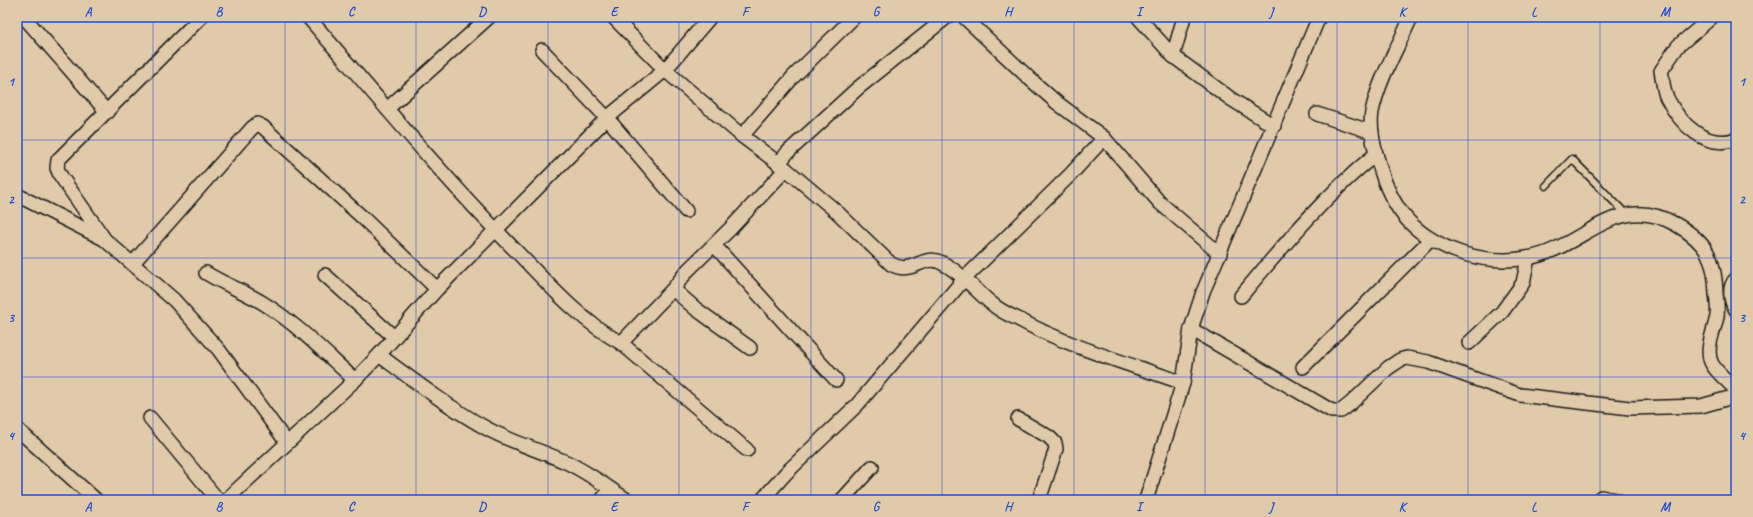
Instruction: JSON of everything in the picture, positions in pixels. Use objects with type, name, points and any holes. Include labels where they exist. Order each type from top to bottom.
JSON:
[{"type":"street","points":[[24,17],[107,112]]},
{"type":"street","points":[[104,239],[60,175],[57,168],[58,160],[201,17]]},
{"type":"street","points":[[308,17],[386,108],[495,229],[574,310],[606,335],[621,343],[747,450]]},
{"type":"street","points":[[226,500],[355,380],[437,289],[495,229],[607,118],[665,70],[710,17]]},
{"type":"street","points":[[742,136],[793,77],[854,17]]},
{"type":"street","points":[[621,343],[688,270],[766,192],[794,146],[858,88],[946,17]]},
{"type":"street","points":[[964,17],[1030,80],[1056,102],[1104,138],[1160,203],[1220,254]]},
{"type":"street","points":[[1138,17],[1173,56],[1231,99],[1274,126]]},
{"type":"street","points":[[1173,56],[1184,17]]},
{"type":"street","points":[[1146,500],[1182,383],[1191,329],[1203,292],[1319,17]]},
{"type":"street","points":[[1411,17],[1389,65],[1372,113],[1372,132],[1376,154],[1388,189],[1398,209],[1411,225],[1430,240],[1476,258],[1501,261],[1528,258],[1553,251],[1612,218],[1626,214],[1658,216],[1677,224],[1694,236],[1708,252],[1713,265],[1716,280],[1717,314],[1710,345],[1710,359],[1711,364],[1736,390]]},
{"type":"street","points":[[1712,17],[1678,46],[1661,71],[1667,98],[1682,120],[1701,137],[1713,142],[1729,142],[1736,139]]},
{"type":"street","points":[[386,108],[482,19]]},
{"type":"street","points":[[622,20],[665,70],[742,136],[782,166],[837,212],[891,264],[898,268],[904,269],[933,260],[939,261],[965,278],[996,307],[1044,333],[1182,383]]},
{"type":"street","points":[[542,50],[607,118],[686,211]]},
{"type":"street","points":[[1317,114],[1372,132]]},
{"type":"street","points":[[133,263],[257,124],[263,127],[362,217],[437,289]]},
{"type":"street","points":[[762,500],[786,473],[857,405],[965,278],[1071,174],[1104,138]]},
{"type":"street","points":[[1241,296],[1281,248],[1329,197],[1376,154]]},
{"type":"street","points":[[17,196],[104,239],[174,300],[219,350],[287,443]]},
{"type":"street","points":[[1303,366],[1430,240]]},
{"type":"street","points":[[714,245],[836,380]]},
{"type":"street","points":[[1469,343],[1502,312],[1524,283],[1528,258]]},
{"type":"street","points":[[206,273],[222,283],[262,302],[293,324],[355,380]]},
{"type":"street","points":[[325,275],[394,337]]},
{"type":"street","points":[[1736,279],[1732,283],[1731,293],[1736,310]]},
{"type":"street","points":[[673,288],[696,309],[750,348]]},
{"type":"street","points":[[1191,329],[1332,411],[1341,411],[1388,368],[1400,360],[1407,358],[1428,362],[1520,395],[1630,408],[1701,406],[1736,396]]},
{"type":"street","points":[[379,355],[443,402],[485,427],[508,438],[538,449],[569,464],[606,495],[627,500]]},
{"type":"street","points":[[150,418],[218,500]]},
{"type":"street","points":[[1018,420],[1049,437],[1055,442],[1056,449],[1039,500]]},
{"type":"street","points":[[17,430],[96,500]]},
{"type":"street","points":[[842,500],[872,467]]},
{"type":"street","points":[[1601,497],[1617,500]]},
{"type":"lane","points":[[1546,186],[1572,159],[1626,214]]}]
